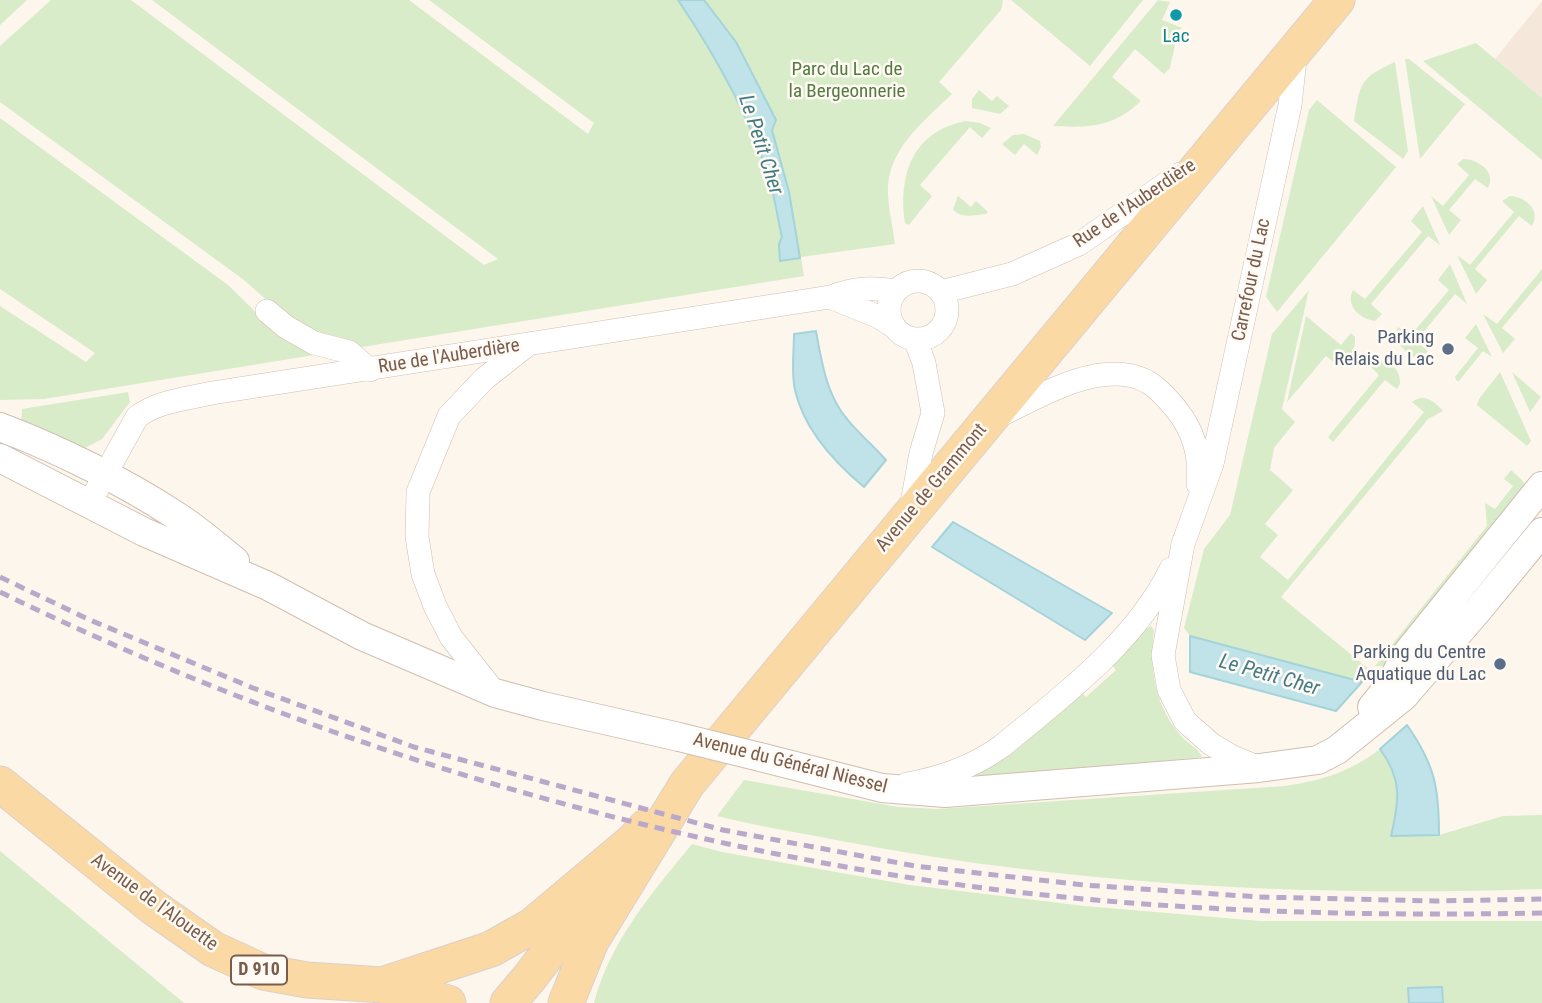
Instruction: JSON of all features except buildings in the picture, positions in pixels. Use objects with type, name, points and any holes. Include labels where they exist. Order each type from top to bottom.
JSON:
[{"type":"main road","name":"Avenue de Grammont","points":[[566,1003],[591,942],[687,783],[1336,0]]},
{"type":"main road","points":[[508,1003],[632,842],[687,783]]},
{"type":"main road","name":"Avenue de l'Alouette","points":[[0,784],[152,907],[213,949],[263,972],[307,980],[382,985]]},
{"type":"main road","name":"Avenue de l'Alouette","points":[[0,819],[55,828]]},
{"type":"main road","points":[[382,985],[491,949],[532,926],[632,842]]},
{"type":"main road","name":"D 910","points":[[382,985],[449,1003]]},
{"type":"street","name":"Carrefour du Lac","points":[[1259,768],[1231,757],[1202,738],[1185,721],[1169,690],[1163,655],[1183,544],[1212,464],[1221,425],[1290,105],[1296,49]]},
{"type":"street","name":"Rue de l'Auberdière","points":[[941,292],[1012,274],[1079,244],[1209,154]]},
{"type":"street","points":[[830,297],[879,317],[907,337],[915,339],[934,334],[946,318],[947,309],[941,292],[921,280],[911,281],[895,291],[888,308],[893,326]]},
{"type":"street","name":"Rue de l'Auberdière","points":[[89,504],[137,417],[148,409],[212,393],[830,297],[855,289],[895,291]]},
{"type":"street","points":[[267,311],[286,327],[314,343],[349,352],[370,370]]},
{"type":"street","points":[[909,515],[921,453],[933,413],[924,363],[915,339]]},
{"type":"street","points":[[495,693],[451,637],[435,606],[423,574],[417,537],[418,492],[449,416],[484,379],[528,344]]},
{"type":"street","name":"Carrefour du Lac","points":[[986,423],[1056,388],[1077,381],[1104,375],[1139,377],[1167,398],[1190,429],[1200,467],[1195,508]]},
{"type":"street","points":[[0,427],[104,475]]},
{"type":"street","points":[[0,458],[89,504]]},
{"type":"street","name":"Avenue du Général Niessel","points":[[104,475],[177,516],[268,586]]},
{"type":"street","points":[[1337,750],[1390,685],[1407,653],[1542,486]]},
{"type":"street","name":"Avenue du Général Niessel","points":[[89,504],[268,586],[362,636],[495,693],[882,788],[945,793],[1259,768],[1318,760],[1337,750],[1404,696],[1542,532]]},
{"type":"street","name":"Carrefour du Lac","points":[[882,788],[952,773],[988,756],[1002,746],[1125,637],[1156,596],[1183,544]]},
{"type":"shaded area","points":[[1542,1],[1542,98],[1495,59]]},
{"type":"green space","points":[[0,0],[27,0],[0,25]]},
{"type":"green space","name":"Parc du Lac de la Bergeonnerie","points":[[51,0],[131,0],[484,265],[498,259],[152,0],[409,0],[588,134],[594,123],[429,0],[678,0],[730,86],[752,131],[771,185],[782,237],[779,244],[780,261],[789,192],[772,130],[775,119],[736,42],[704,0],[1003,0],[1001,10],[939,82],[952,94],[929,115],[899,151],[889,180],[888,196],[895,244],[801,257],[804,276],[362,347],[350,346],[298,328],[244,280],[0,102],[0,46]]},
{"type":"green space","points":[[1011,0],[1143,0],[1090,66]]},
{"type":"green space","points":[[1158,0],[1170,2],[1162,20],[1182,28],[1178,31],[1170,68],[1164,74],[1135,49],[1112,77],[1141,101],[1121,116],[1101,124],[1053,126]]},
{"type":"green space","points":[[1476,43],[1542,98],[1542,160],[1423,61]]},
{"type":"green space","points":[[1405,59],[1409,59],[1465,104],[1420,159]]},
{"type":"green space","points":[[1395,62],[1408,151],[1403,159],[1354,121],[1363,84],[1374,73]]},
{"type":"green space","points":[[979,90],[992,101],[997,96],[1009,106],[1000,114],[972,108],[972,99]]},
{"type":"green space","points":[[1317,100],[1396,167],[1277,312],[1266,297],[1309,110]]},
{"type":"green space","points":[[0,118],[228,285],[269,325],[320,354],[44,399],[0,400],[0,306],[86,362],[95,353],[0,289]]},
{"type":"green space","points":[[966,121],[991,128],[982,138],[970,127],[920,185],[932,196],[909,225],[905,223],[904,188],[913,157],[933,134]]},
{"type":"green space","points":[[1024,134],[1040,141],[1041,147],[1037,155],[1024,144],[1015,155],[1002,144],[1013,135]]},
{"type":"green space","points":[[1463,159],[1480,164],[1488,172],[1490,182],[1488,188],[1475,179],[1449,210],[1461,220],[1449,235],[1431,196],[1443,206],[1469,175],[1457,164]]},
{"type":"green space","points":[[958,196],[971,207],[976,201],[988,212],[964,215],[956,212],[953,209]]},
{"type":"green space","points":[[1510,196],[1530,205],[1535,215],[1532,226],[1519,216],[1475,269],[1487,280],[1476,294],[1457,255],[1470,265],[1514,212],[1502,201]]},
{"type":"green space","points":[[1423,206],[1440,245],[1428,236],[1371,304],[1382,314],[1375,321],[1364,318],[1352,306],[1353,290],[1365,299],[1422,232],[1411,221]]},
{"type":"green space","points":[[1450,264],[1467,304],[1455,294],[1416,341],[1428,351],[1423,356],[1411,357],[1399,344],[1395,333],[1398,327],[1410,336],[1449,290],[1438,280]]},
{"type":"green space","points":[[1542,269],[1542,280],[1502,328],[1515,339],[1503,353],[1483,314],[1497,324]]},
{"type":"green space","points":[[1309,290],[1282,409],[1295,422],[1274,448],[1270,470],[1293,490],[1265,524],[1278,535],[1260,557],[1288,580],[1424,412],[1412,402],[1421,398],[1429,399],[1443,411],[1428,419],[1281,597],[1370,670],[1362,682],[1190,636],[1184,628],[1204,549],[1230,515],[1272,334]]},
{"type":"green space","points":[[1306,316],[1341,345],[1351,333],[1355,337],[1354,346],[1341,368],[1326,356],[1287,402]]},
{"type":"green space","points":[[1476,324],[1492,357],[1483,351],[1457,381],[1455,377],[1478,348],[1465,338]]},
{"type":"green space","points":[[1378,360],[1394,367],[1400,384],[1397,389],[1385,380],[1333,442],[1328,437],[1379,375],[1368,364]]},
{"type":"green space","points":[[1500,372],[1531,441],[1527,446],[1477,405]]},
{"type":"green space","points":[[1512,372],[1541,397],[1530,412]]},
{"type":"green space","points":[[128,392],[130,402],[102,439],[85,448],[80,449],[21,424],[22,409]]},
{"type":"green space","points":[[1511,470],[1523,481],[1526,489],[1391,653],[1384,666],[1375,666],[1487,526],[1485,503],[1495,509],[1513,486],[1504,479]]},
{"type":"green space","points":[[1151,626],[1154,630],[1152,659],[1160,701],[1183,738],[1202,757],[976,779],[973,777],[1019,747],[1082,693],[1086,697],[1116,670],[1112,665]]},
{"type":"green space","points":[[1380,749],[1394,775],[1399,804],[1439,835],[1503,816],[1542,815],[1542,889],[1276,889],[1100,877],[924,855],[717,816],[744,780],[898,807],[937,809],[1285,786],[1336,774],[1358,764]]},
{"type":"green space","points":[[692,844],[722,852],[910,885],[1085,906],[1260,921],[1542,921],[1542,1003],[1443,1003],[1441,987],[1408,988],[1409,1003],[594,1003],[601,980],[621,938]]},
{"type":"green space","points":[[0,851],[184,1003],[0,1003]]},
{"type":"water","name":"Le Petit Cher","points":[[678,0],[704,0],[736,42],[776,120],[772,130],[789,192],[800,258],[780,261],[779,244],[782,237],[761,154],[730,86]]},
{"type":"water","points":[[816,331],[824,372],[836,402],[851,424],[886,460],[864,487],[822,444],[799,405],[793,377],[794,334]]},
{"type":"water","points":[[953,522],[1112,613],[1085,640],[932,547]]},
{"type":"water","points":[[1190,636],[1362,682],[1336,711],[1190,672]]},
{"type":"water","points":[[1407,725],[1424,752],[1434,777],[1439,835],[1391,836],[1397,802],[1396,781],[1380,749]]},
{"type":"water","points":[[1442,987],[1443,1003],[1409,1003],[1408,988]]},
{"type":"railway","points":[[0,577],[90,620],[253,688],[414,747],[723,830],[915,866],[1084,885],[1259,897],[1435,901],[1542,899]]},
{"type":"railway","points":[[0,592],[219,689],[331,731],[560,803],[794,857],[990,889],[1147,904],[1384,914],[1542,913]]},
{"type":"place","name":"Lac","points":[[1176,15]]},
{"type":"place","name":"Parking Relais du Lac","points":[[1448,349]]},
{"type":"place","name":"Parking du Centre Aquatique du Lac","points":[[1500,664]]}]
